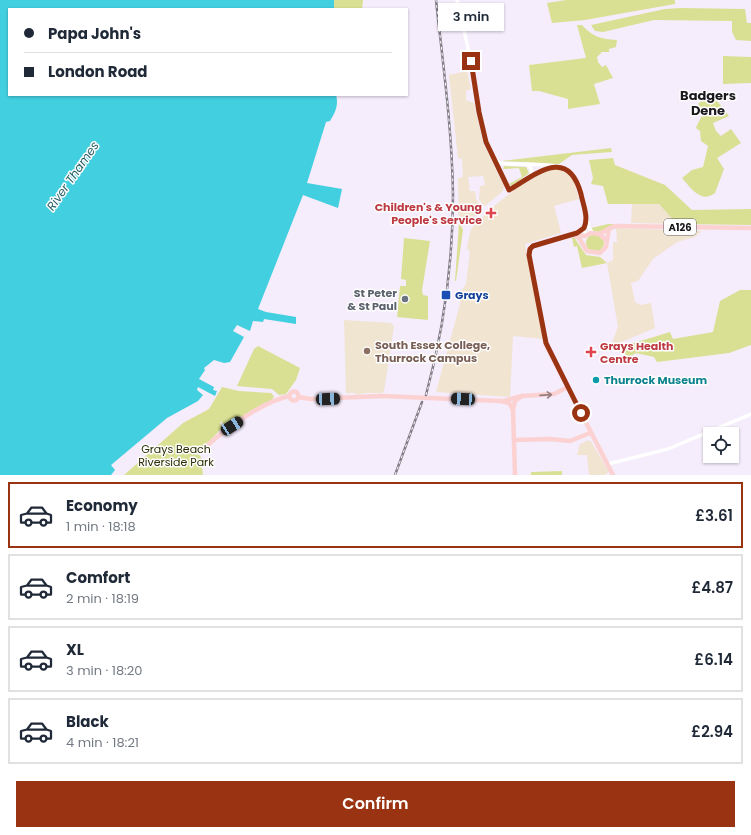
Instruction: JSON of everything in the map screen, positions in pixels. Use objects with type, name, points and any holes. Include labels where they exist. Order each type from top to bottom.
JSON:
[{"type":"main road","name":"A126","points":[[599,234],[615,226],[751,228]]},
{"type":"main road","points":[[572,234],[578,237],[589,252],[600,253],[606,247],[609,228]]},
{"type":"main road","points":[[606,240],[599,234],[593,233],[585,236],[572,234],[536,244],[530,249],[529,255],[546,345],[590,433],[613,475]]},
{"type":"main road","points":[[584,246],[585,236]]},
{"type":"main road","points":[[202,450],[221,433],[244,418],[278,399],[289,396],[293,392],[297,393],[298,397],[311,399],[393,397],[500,401],[522,396],[554,394],[568,387]]},
{"type":"main road","points":[[515,475],[513,410],[515,402],[522,396]]},
{"type":"main road","points":[[500,401],[509,404],[513,410]]},
{"type":"main road","points":[[514,440],[550,439],[570,442],[590,433]]},
{"type":"street","points":[[457,0],[471,61],[482,128],[494,160],[509,190],[546,169],[561,167]]},
{"type":"street","points":[[494,160],[504,164],[538,164],[561,167],[570,171],[576,177],[590,230],[593,233]]},
{"type":"street","points":[[500,172],[500,166],[504,164]]},
{"type":"street","points":[[525,164],[532,168],[532,176]]},
{"type":"street","points":[[585,236],[586,213]]},
{"type":"street","points":[[572,234],[581,230],[585,224]]},
{"type":"street","points":[[608,464],[668,449],[751,414]]},
{"type":"shaded area","points":[[467,71],[471,89],[466,91],[466,100],[474,103],[483,143],[504,186],[503,191],[485,206],[479,200],[480,186],[485,185],[483,176],[468,177],[470,191],[475,191],[476,199],[479,203],[481,211],[462,227],[459,223],[458,178],[463,177],[462,159],[458,158],[449,75]]},
{"type":"shaded area","points":[[548,170],[561,170],[570,175],[574,181],[579,199],[554,206],[561,233],[525,244],[543,339],[513,336],[510,397],[436,392],[460,304],[461,291],[466,284],[470,251],[467,249],[471,229],[489,210],[518,187]]},
{"type":"shaded area","points":[[632,204],[659,204],[677,224],[631,223]]},
{"type":"shaded area","points":[[616,228],[702,231],[695,237],[677,242],[653,259],[638,281],[631,283],[635,302],[641,305],[651,303],[655,328],[614,345],[615,344],[612,343],[618,327],[607,263],[613,260],[613,242],[617,242]]},
{"type":"shaded area","name":"South Essex College, Thurrock Campus","points":[[344,320],[391,323],[394,326],[384,391],[382,393],[365,393],[356,395],[355,393],[346,393]]},
{"type":"shaded area","points":[[589,440],[609,472],[604,475],[589,475],[587,455],[577,455],[580,444]]},
{"type":"green space","points":[[287,0],[363,0],[362,8],[280,8]]},
{"type":"green space","points":[[566,0],[675,0],[675,4],[585,20],[552,23],[547,3]]},
{"type":"green space","points":[[665,9],[745,9],[747,23],[751,23],[751,41],[736,40],[732,32],[732,21],[654,20],[603,32],[595,31],[591,25]]},
{"type":"green space","points":[[577,25],[582,25],[598,37],[617,40],[616,47],[609,49],[609,52],[602,52],[597,57],[598,62],[602,67],[606,65],[613,78],[594,84],[600,104],[568,109],[568,99],[539,91],[532,91],[529,65],[586,58]]},
{"type":"green space","points":[[723,56],[751,57],[751,83],[723,84]]},
{"type":"green space","points":[[711,93],[729,116],[713,123],[716,131],[721,136],[731,129],[741,143],[717,158],[724,169],[715,193],[705,197],[693,190],[682,178],[692,170],[703,167],[708,146],[701,141],[700,131],[696,128],[702,116],[701,108],[698,104]]},
{"type":"green space","points":[[611,148],[612,152],[572,155],[559,164],[501,161]]},
{"type":"green space","points":[[613,158],[615,165],[665,185],[692,210],[751,209],[751,225],[677,224],[659,204],[608,204],[603,186],[591,184],[593,178],[589,160]]},
{"type":"green space","points":[[504,166],[526,167],[529,173],[513,185],[510,185],[509,184],[522,177],[519,168],[503,169]]},
{"type":"green space","points":[[459,223],[463,230],[455,281]]},
{"type":"green space","points":[[614,224],[600,232],[593,231],[591,228]]},
{"type":"green space","points":[[595,234],[601,237],[604,243],[601,249],[595,252],[589,249],[586,243],[589,237]]},
{"type":"green space","points":[[574,237],[586,255],[600,257],[607,263],[582,268],[577,246],[574,247],[572,238]]},
{"type":"green space","points":[[404,238],[430,241],[422,290],[423,295],[428,296],[428,320],[397,317],[400,286],[406,286],[406,280],[401,279]]},
{"type":"green space","points":[[740,290],[751,290],[751,345],[729,353],[657,362],[654,357],[636,353],[626,359],[624,346],[670,332],[673,339],[713,332],[720,301]]},
{"type":"green space","points":[[258,346],[300,368],[296,380],[286,394],[279,395],[272,389],[237,386],[254,349]]},
{"type":"green space","name":"Grays Beach Riverside Park","points":[[222,387],[239,391],[271,393],[274,396],[272,400],[225,427],[222,422],[220,422],[222,428],[202,449],[200,447],[197,453],[201,457],[203,475],[124,475],[183,423],[209,409]]},
{"type":"green space","points":[[562,471],[562,475],[531,475],[531,472]]},
{"type":"water","name":"River Thames","points":[[0,0],[334,0],[334,8],[8,8],[8,96],[336,96],[336,109],[330,121],[326,122],[307,183],[342,189],[338,208],[303,195],[258,309],[266,312],[296,317],[296,324],[264,319],[263,322],[253,321],[250,331],[237,325],[233,331],[244,337],[230,362],[224,363],[214,360],[204,368],[205,370],[199,379],[214,387],[213,390],[217,391],[215,396],[198,387],[197,390],[203,395],[198,401],[167,418],[111,465],[115,470],[111,475],[0,475]]},
{"type":"railway","points":[[426,395],[438,345],[446,295],[453,219],[451,145],[436,0]]},
{"type":"railway","points":[[395,475],[422,402]]},
{"type":"place","name":"Children's & Young People's Service","points":[[491,213]]},
{"type":"place","name":"Grays","points":[[446,295]]},
{"type":"place","name":"St Peter & St Paul","points":[[405,299]]},
{"type":"place","name":"South Essex College, Thurrock Campus","points":[[367,351]]},
{"type":"place","name":"Grays Health Centre","points":[[591,352]]},
{"type":"place","name":"Thurrock Museum","points":[[596,380]]},
{"type":"district","name":"Badgers Dene","points":[[708,102]]},
{"type":"route","points":[[471,61],[479,112],[486,142],[509,190],[540,171],[551,168],[561,167],[570,171],[576,177],[578,183],[586,213],[584,228],[577,233],[536,244],[531,247],[529,255],[546,343],[581,413]]}]
